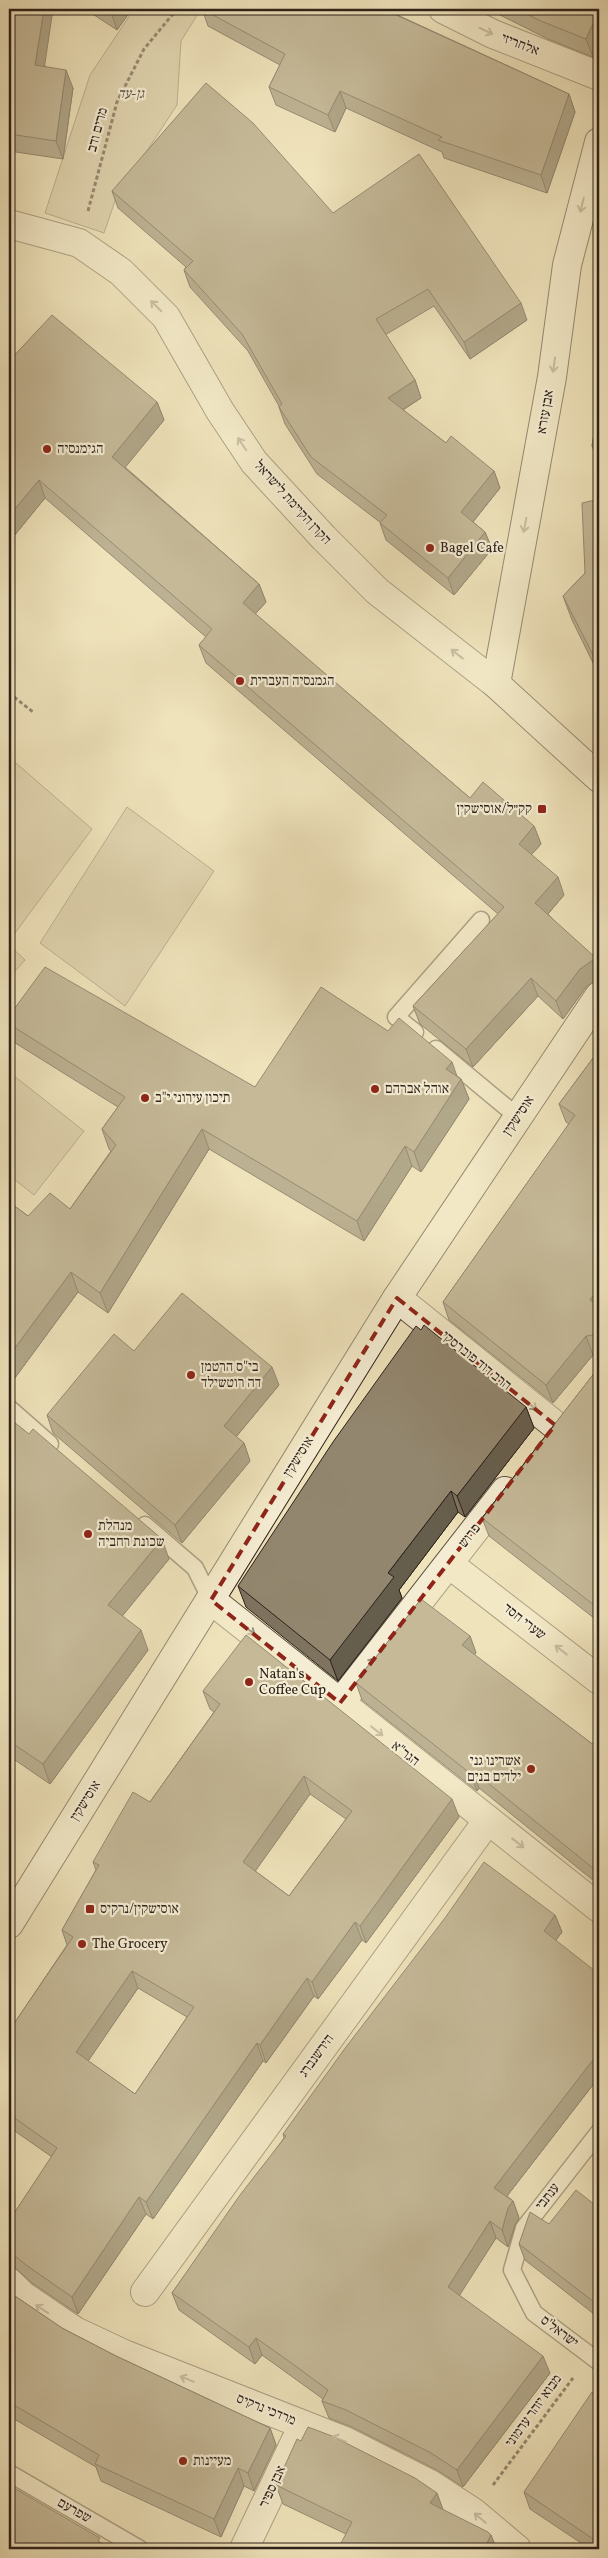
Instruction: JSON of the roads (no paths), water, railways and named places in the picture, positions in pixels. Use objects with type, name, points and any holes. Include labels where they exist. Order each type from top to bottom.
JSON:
[{"type":"street","name":"אלחריזי","points":[[443,9],[494,34],[599,76]]},
{"type":"street","name":"אבן עזרא","points":[[496,684],[552,377],[567,265],[599,142]]},
{"type":"street","name":"הקרן הקיימת לישראל","points":[[9,224],[80,243],[121,272],[166,317],[220,411],[254,462],[324,538],[377,591],[496,684],[599,778]]},
{"type":"street","name":"אוסישקין","points":[[9,1924],[397,1298],[599,996]]},
{"type":"street","name":"הרב דוד פוברסקי","points":[[397,1298],[555,1425]]},
{"type":"street","points":[[538,1448],[572,1404]]},
{"type":"street","name":"פרוש","points":[[340,1703],[520,1471]]},
{"type":"street","name":"שערי חסד","points":[[448,1564],[599,1680]]},
{"type":"street","name":"הגר\"א","points":[[211,1600],[599,1908]]},
{"type":"street","name":"הירשנברג","points":[[145,2292],[488,1820]]},
{"type":"street","name":"מרדכי נרקיס","points":[[9,2282],[22,2295],[75,2331],[124,2354],[345,2441],[430,2484],[474,2512],[517,2549]]},
{"type":"street","name":"אבן ספיר","points":[[244,2549],[302,2425]]},
{"type":"lane","points":[[481,920],[396,1017],[518,1117]]},
{"type":"lane","points":[[9,1408],[61,1453]]},
{"type":"lane","points":[[136,1517],[195,1568],[211,1600]]},
{"type":"lane","name":"ענתבי","points":[[512,2270],[524,2228],[598,2137]]},
{"type":"lane","name":"ישראל'ס","points":[[512,2270],[534,2313],[594,2359]]},
{"type":"lane","name":"שפרעם","points":[[9,2473],[140,2549]]},
{"type":"place","name":"הגימנסיה","points":[[47,449]]},
{"type":"place","name":"Bagel Cafe","points":[[430,548]]},
{"type":"place","name":"הגמנסיה העברית","points":[[240,681]]},
{"type":"place","name":"קק״ל/אוסישקין","points":[[542,809]]},
{"type":"place","name":"אוהל אברהם","points":[[375,1089]]},
{"type":"place","name":"תיכון עירוני י\"ב","points":[[145,1098]]},
{"type":"place","name":"בי\"ס הרטמן דה רוטשילד","points":[[191,1375]]},
{"type":"place","name":"מנהלת שכונת רחביה","points":[[88,1534]]},
{"type":"place","name":"Natan's Coffee Cup","points":[[249,1682]]},
{"type":"place","name":"אשרינו גני ילדים בנים","points":[[531,1769]]},
{"type":"place","name":"אוסישקין/נרקיס","points":[[90,1909]]},
{"type":"place","name":"The Grocery","points":[[82,1944]]},
{"type":"place","name":"מעיינות","points":[[183,2461]]},
{"type":"park label","name":"גן-עד","points":[[131,94]]}]
